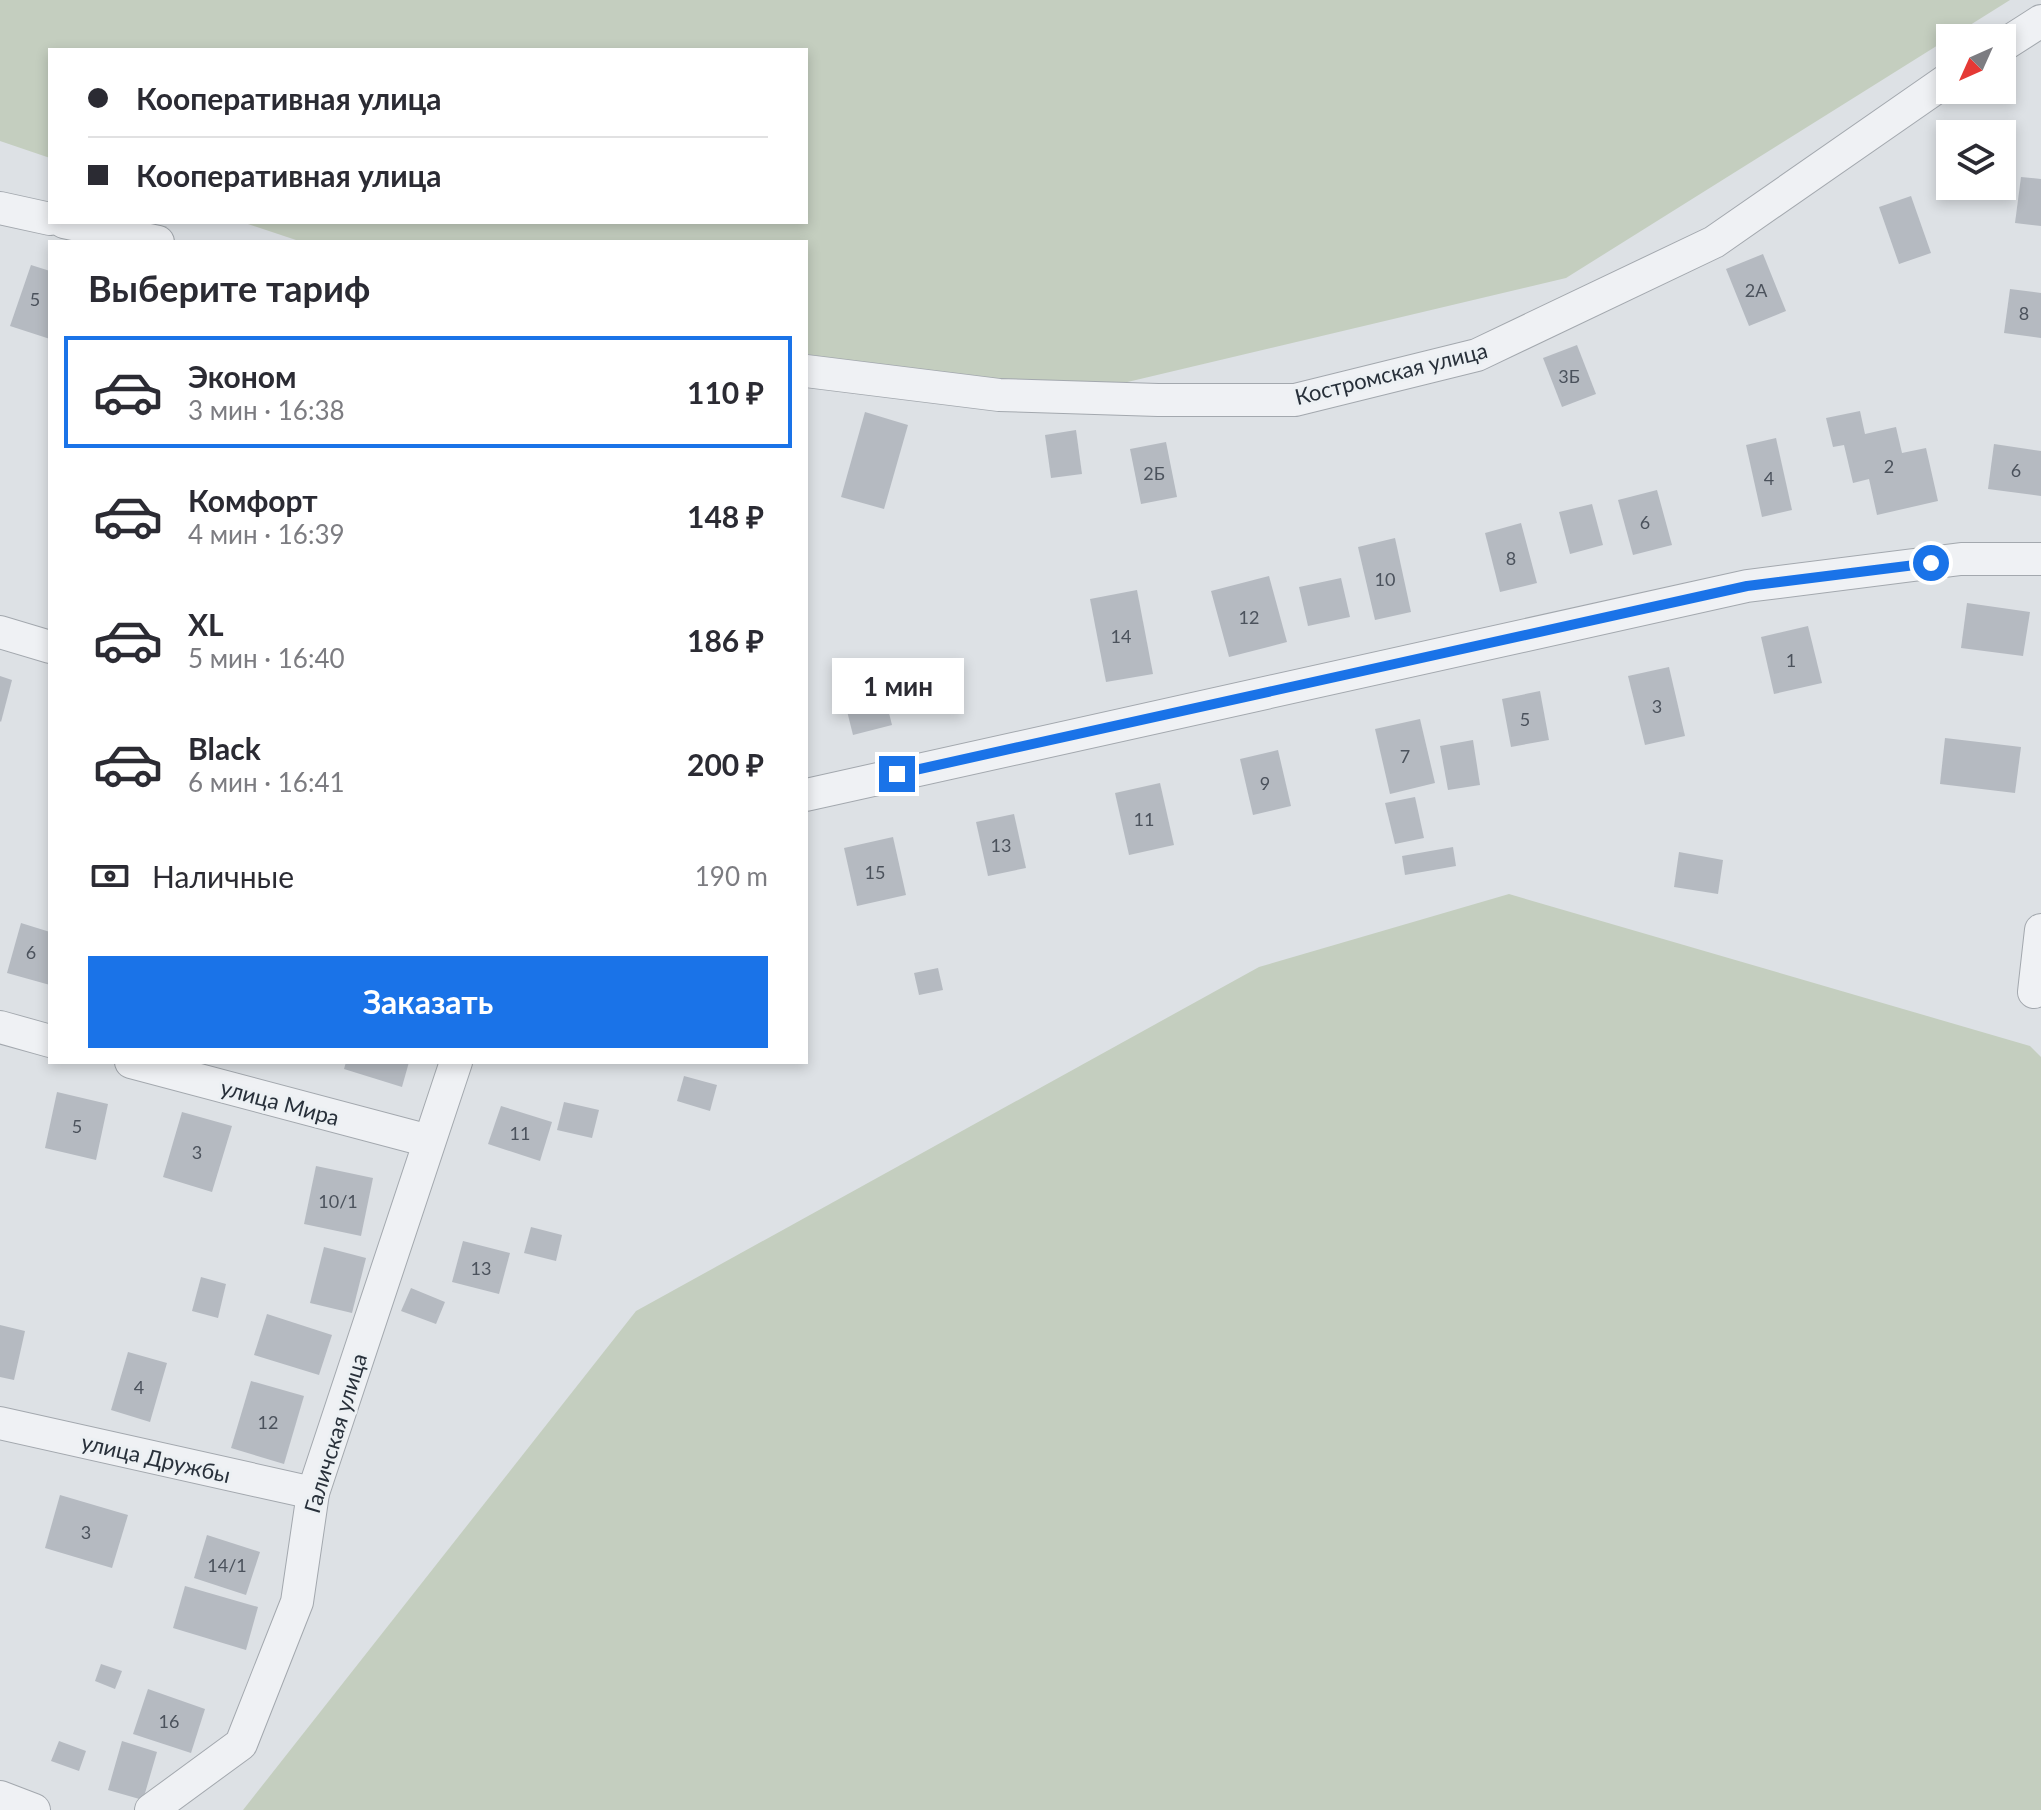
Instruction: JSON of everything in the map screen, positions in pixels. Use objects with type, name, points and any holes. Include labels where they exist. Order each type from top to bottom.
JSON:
[{"type":"street","points":[[2016,37],[2041,21]]},
{"type":"street","name":"Костромская улица","points":[[808,371],[999,395],[1295,400],[1477,355],[1714,242],[1936,88]]},
{"type":"street","points":[[0,208],[48,219]]},
{"type":"street","points":[[73,224],[149,240]]},
{"type":"street","points":[[808,795],[1747,586],[1961,559],[2041,559]]},
{"type":"street","points":[[0,632],[48,646]]},
{"type":"street","points":[[2034,992],[2041,930]]},
{"type":"street","points":[[0,1027],[48,1040]]},
{"type":"street","name":"улица Мира","points":[[139,1064],[429,1141]]},
{"type":"street","name":"Галичская улица","points":[[151,1810],[241,1744],[297,1602],[313,1493],[455,1064]]},
{"type":"street","name":"улица Дружбы","points":[[0,1423],[313,1493]]},
{"type":"street","points":[[0,1797],[34,1810]]},
{"type":"green space","points":[[0,0],[2010,0],[1972,24],[1936,24],[1936,46],[1566,278],[1060,398],[808,354],[808,240],[296,240],[248,224],[808,224],[808,48],[48,48],[48,157],[0,141]]},
{"type":"green space","points":[[1509,894],[2030,1046],[2041,1057],[2041,1810],[243,1810],[636,1311],[1259,967]]},
{"type":"building","points":[[2021,177],[2041,179],[2041,226],[2015,223]]},
{"type":"building","points":[[1911,196],[1931,253],[1899,264],[1879,207]]},
{"type":"building","points":[[1763,254],[1786,311],[1749,326],[1726,269]]},
{"type":"building","points":[[31,265],[48,270],[48,338],[10,326]]},
{"type":"building","points":[[2010,289],[2041,293],[2041,338],[2004,333]]},
{"type":"building","points":[[1577,345],[1596,394],[1562,407],[1543,358]]},
{"type":"building","points":[[1860,411],[1865,434],[1896,427],[1902,453],[1926,448],[1938,501],[1877,515],[1869,479],[1853,483],[1844,445],[1833,447],[1826,418]]},
{"type":"building","points":[[865,412],[908,425],[884,509],[841,497]]},
{"type":"building","points":[[1076,430],[1082,474],[1051,478],[1045,435]]},
{"type":"building","points":[[1776,438],[1792,510],[1762,517],[1746,445]]},
{"type":"building","points":[[1166,442],[1177,497],[1141,504],[1130,449]]},
{"type":"building","points":[[1994,444],[2041,451],[2041,496],[1988,489]]},
{"type":"building","points":[[1657,490],[1672,545],[1633,555],[1618,500]]},
{"type":"building","points":[[1592,504],[1603,545],[1570,554],[1559,512]]},
{"type":"building","points":[[1521,523],[1537,583],[1500,592],[1485,533]]},
{"type":"building","points":[[1395,538],[1411,612],[1375,620],[1358,547]]},
{"type":"building","points":[[1269,576],[1287,642],[1229,657],[1211,591]]},
{"type":"building","points":[[1341,578],[1350,617],[1308,626],[1299,587]]},
{"type":"building","points":[[1137,590],[1153,674],[1106,682],[1090,599]]},
{"type":"building","points":[[1967,603],[2030,612],[2023,656],[1961,648]]},
{"type":"building","points":[[1808,626],[1822,683],[1774,694],[1761,637]]},
{"type":"building","points":[[1669,667],[1685,736],[1645,745],[1628,676]]},
{"type":"building","points":[[879,673],[892,725],[853,735],[840,683]]},
{"type":"building","points":[[0,676],[12,680],[1,722],[0,721]]},
{"type":"building","points":[[1540,691],[1549,740],[1511,747],[1502,699]]},
{"type":"building","points":[[1420,719],[1435,783],[1390,794],[1375,729]]},
{"type":"building","points":[[1945,738],[2021,747],[2015,793],[1940,784]]},
{"type":"building","points":[[1473,740],[1480,785],[1448,790],[1440,746]]},
{"type":"building","points":[[1278,750],[1291,806],[1253,815],[1240,759]]},
{"type":"building","points":[[1160,783],[1174,845],[1129,855],[1115,793]]},
{"type":"building","points":[[1415,797],[1424,838],[1395,844],[1385,803]]},
{"type":"building","points":[[1014,814],[1026,868],[988,876],[976,822]]},
{"type":"building","points":[[893,837],[906,895],[857,906],[844,848]]},
{"type":"building","points":[[1453,847],[1456,866],[1405,875],[1402,856]]},
{"type":"building","points":[[1679,852],[1723,860],[1718,894],[1674,887]]},
{"type":"building","points":[[21,923],[48,931],[48,984],[7,973]]},
{"type":"building","points":[[938,968],[943,990],[919,995],[914,973]]},
{"type":"building","points":[[345,1064],[408,1064],[402,1087],[344,1069]]},
{"type":"building","points":[[684,1076],[717,1085],[710,1111],[677,1101]]},
{"type":"building","points":[[57,1092],[108,1104],[96,1160],[45,1148]]},
{"type":"building","points":[[564,1102],[599,1110],[592,1138],[557,1130]]},
{"type":"building","points":[[501,1106],[552,1122],[540,1161],[488,1144]]},
{"type":"building","points":[[182,1112],[232,1126],[212,1192],[163,1177]]},
{"type":"building","points":[[316,1166],[373,1178],[361,1236],[304,1224]]},
{"type":"building","points":[[531,1227],[562,1235],[556,1261],[524,1253]]},
{"type":"building","points":[[463,1241],[510,1253],[499,1294],[452,1282]]},
{"type":"building","points":[[324,1247],[366,1258],[352,1313],[310,1303]]},
{"type":"building","points":[[201,1277],[226,1284],[218,1318],[192,1311]]},
{"type":"building","points":[[411,1288],[445,1302],[436,1324],[401,1311]]},
{"type":"building","points":[[267,1314],[332,1335],[319,1375],[254,1355]]},
{"type":"building","points":[[0,1325],[25,1331],[14,1380],[0,1377]]},
{"type":"building","points":[[128,1352],[167,1363],[150,1422],[111,1410]]},
{"type":"building","points":[[251,1381],[304,1396],[284,1464],[231,1448]]},
{"type":"building","points":[[60,1495],[128,1515],[112,1568],[45,1548]]},
{"type":"building","points":[[207,1535],[260,1552],[246,1595],[194,1578]]},
{"type":"building","points":[[185,1586],[258,1607],[246,1650],[173,1628]]},
{"type":"building","points":[[101,1664],[122,1671],[115,1689],[95,1681]]},
{"type":"building","points":[[148,1689],[205,1709],[191,1753],[133,1734]]},
{"type":"building","points":[[59,1741],[86,1751],[79,1771],[51,1761]]},
{"type":"building","points":[[122,1741],[157,1752],[143,1800],[108,1790]]},
{"type":"route","points":[[897,774],[1747,586],[1931,563]]}]
